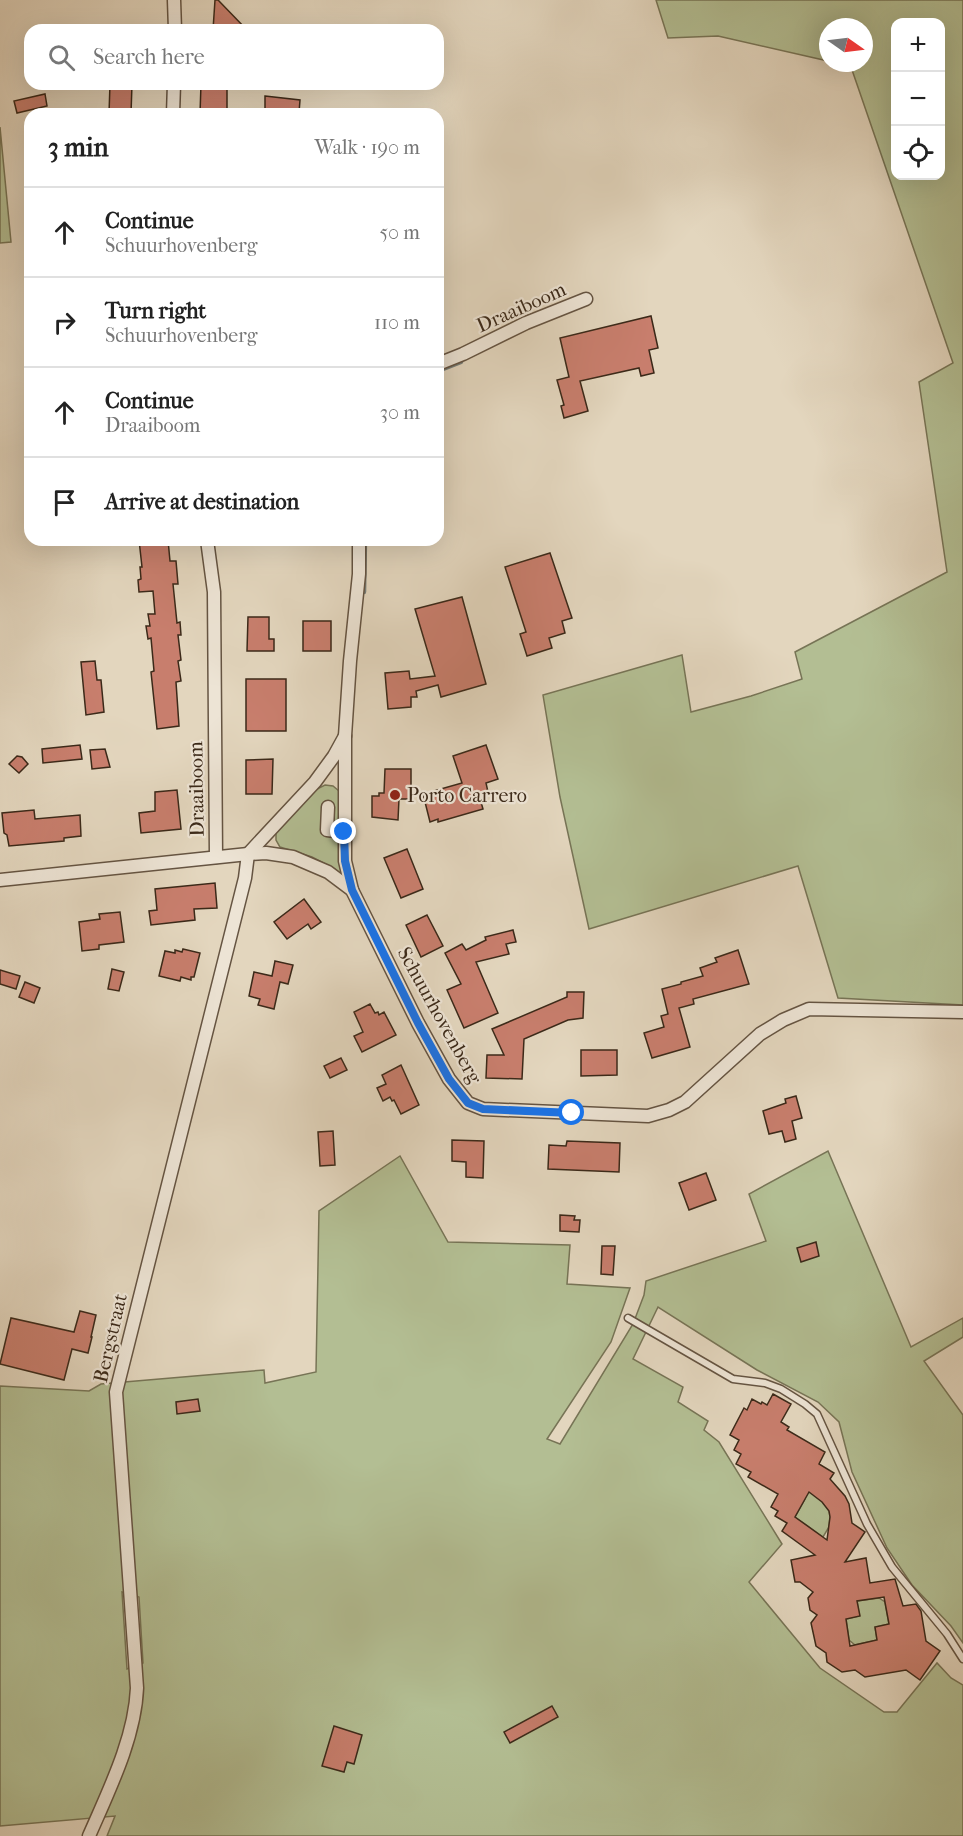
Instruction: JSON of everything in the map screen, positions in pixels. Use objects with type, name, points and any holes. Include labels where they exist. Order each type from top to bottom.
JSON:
[{"type":"street","points":[[174,0],[175,24]]},
{"type":"street","points":[[173,108],[174,90]]},
{"type":"street","name":"Draaiboom","points":[[444,362],[526,323],[586,299]]},
{"type":"street","name":"Draaiboom","points":[[0,880],[216,857],[214,592],[208,546]]},
{"type":"street","points":[[352,890],[345,861],[345,736],[359,574],[359,546]]},
{"type":"street","points":[[248,854],[315,782],[345,736]]},
{"type":"street","points":[[328,807],[327,830],[344,832]]},
{"type":"street","name":"Schuurhovenberg","points":[[216,857],[266,853],[293,857],[328,872],[352,890],[418,1023],[449,1079],[468,1103],[483,1109],[648,1116],[669,1110],[685,1102],[760,1034],[783,1020],[809,1009],[963,1012]]},
{"type":"street","name":"Bergstraat","points":[[89,1836],[131,1731],[136,1711],[137,1688],[116,1392],[245,878],[248,854]]},
{"type":"lane","points":[[628,1318],[733,1378],[765,1383],[781,1389],[817,1414],[867,1524],[892,1567],[947,1634],[963,1659]]},
{"type":"green space","points":[[656,0],[963,0],[963,1005],[838,998],[798,866],[589,929],[560,797],[543,695],[682,655],[691,712],[751,696],[802,679],[795,652],[947,572],[919,382],[953,363],[853,72],[873,72],[873,18],[819,18],[819,59],[718,36],[668,38]]},
{"type":"green space","points":[[0,127],[11,242],[0,243]]},
{"type":"green space","points":[[325,785],[333,786],[339,791],[346,879],[335,869],[312,857],[280,847],[276,840],[276,829],[317,789]]},
{"type":"green space","points":[[828,1151],[911,1347],[963,1318],[963,1337],[924,1361],[963,1415],[963,1643],[951,1626],[912,1585],[887,1548],[852,1472],[839,1422],[818,1402],[757,1370],[658,1307],[633,1359],[683,1387],[678,1402],[708,1421],[704,1430],[719,1442],[782,1544],[749,1582],[820,1668],[884,1712],[897,1712],[937,1663],[951,1678],[963,1685],[963,1836],[107,1836],[115,1816],[0,1826],[0,1386],[89,1391],[101,1384],[264,1370],[265,1383],[316,1372],[319,1211],[400,1156],[448,1242],[570,1245],[567,1284],[630,1288],[611,1342],[547,1439],[560,1444],[633,1324],[644,1295],[646,1281],[766,1241],[749,1194]],"holes":[[[122,1592],[139,1597],[143,1663],[127,1669]]]},
{"type":"green space","points":[[802,1485],[822,1496],[829,1511],[829,1527],[823,1537],[795,1517],[805,1499]]},
{"type":"green space","points":[[879,1598],[885,1602],[889,1624],[875,1627],[877,1640],[855,1645],[849,1640],[846,1619],[859,1616],[857,1601]]},
{"type":"building","points":[[215,0],[218,0],[241,24],[213,24]]},
{"type":"building","points":[[110,90],[132,90],[131,108],[109,108]]},
{"type":"building","points":[[201,90],[227,90],[227,108],[200,108]]},
{"type":"building","points":[[45,94],[47,106],[24,108],[24,111],[17,113],[14,101]]},
{"type":"building","points":[[265,96],[300,100],[299,108],[265,108]]},
{"type":"building","points":[[651,316],[658,348],[649,350],[654,373],[641,376],[639,368],[580,381],[588,411],[564,418],[561,406],[564,405],[557,380],[569,377],[560,338]]},
{"type":"building","points":[[140,546],[169,546],[170,561],[176,561],[178,584],[173,584],[177,623],[180,622],[181,635],[178,635],[181,660],[178,661],[181,681],[176,682],[179,726],[157,729],[151,672],[154,671],[151,638],[148,639],[146,626],[150,626],[148,614],[155,614],[153,591],[139,592],[138,580],[141,579],[140,567],[142,567]]},
{"type":"building","points":[[550,553],[572,618],[562,621],[565,633],[549,638],[552,648],[527,656],[520,634],[526,632],[505,567]]},
{"type":"building","points":[[462,597],[486,684],[441,697],[438,685],[416,691],[417,697],[411,697],[411,707],[388,709],[385,673],[409,671],[410,679],[435,676],[415,609]]},
{"type":"building","points":[[248,617],[269,617],[269,639],[274,639],[274,651],[247,651]]},
{"type":"building","points":[[303,621],[331,621],[331,651],[303,651]]},
{"type":"building","points":[[95,661],[97,680],[101,680],[104,712],[86,715],[81,662]]},
{"type":"building","points":[[246,679],[286,679],[286,731],[246,731]]},
{"type":"building","points":[[80,745],[82,759],[43,763],[42,749]]},
{"type":"building","points":[[486,745],[498,779],[486,783],[488,792],[479,795],[483,809],[438,822],[438,819],[430,822],[423,794],[462,783],[453,756]]},
{"type":"building","points":[[105,749],[110,767],[92,769],[90,750]]},
{"type":"building","points":[[17,756],[22,757],[28,764],[19,773],[9,764]]},
{"type":"building","points":[[273,759],[272,794],[246,794],[246,760]]},
{"type":"building","name":"Porto Carrero","points":[[385,769],[411,769],[411,799],[399,799],[398,820],[372,817],[372,796],[384,793]]},
{"type":"building","points":[[177,790],[181,829],[141,833],[139,813],[155,811],[155,792]]},
{"type":"building","points":[[34,810],[35,819],[80,815],[81,836],[64,838],[64,841],[9,846],[7,835],[4,833],[2,813]]},
{"type":"building","points":[[407,849],[423,889],[401,898],[384,858]]},
{"type":"building","points":[[215,883],[217,908],[194,909],[195,920],[151,925],[149,911],[157,910],[155,889]]},
{"type":"building","points":[[304,899],[321,922],[311,929],[308,924],[287,939],[274,922]]},
{"type":"building","points":[[120,912],[124,942],[99,945],[99,949],[82,951],[79,922],[100,919],[99,914]]},
{"type":"building","points":[[427,915],[443,946],[421,957],[406,925]]},
{"type":"building","points":[[513,930],[516,942],[506,944],[509,954],[476,962],[498,1013],[464,1028],[447,990],[461,984],[445,953],[462,944],[466,950],[486,940],[485,937]]},
{"type":"building","points":[[183,949],[200,953],[194,977],[191,977],[191,980],[181,977],[180,981],[159,976],[165,951],[175,953],[175,950],[182,952]]},
{"type":"building","points":[[738,950],[749,984],[693,999],[694,1004],[679,1008],[690,1047],[652,1058],[644,1033],[664,1027],[661,1016],[668,1014],[662,989],[703,976],[700,968],[717,962],[715,958]]},
{"type":"building","points":[[275,961],[293,965],[288,984],[280,982],[274,1009],[258,1005],[260,999],[249,996],[254,972],[272,976]]},
{"type":"building","points":[[112,969],[124,972],[119,991],[108,989]]},
{"type":"building","points":[[0,970],[20,976],[16,989],[0,984]]},
{"type":"building","points":[[25,982],[40,988],[34,1003],[19,997]]},
{"type":"building","points":[[567,992],[584,992],[583,1018],[568,1020],[524,1039],[522,1079],[486,1078],[487,1055],[504,1055],[492,1029],[567,997]]},
{"type":"building","points":[[370,1004],[375,1013],[378,1012],[379,1015],[384,1012],[396,1035],[362,1052],[354,1036],[363,1032],[354,1012]]},
{"type":"building","points":[[581,1050],[617,1050],[617,1075],[581,1076]]},
{"type":"building","points":[[341,1058],[347,1070],[330,1078],[324,1066]]},
{"type":"building","points":[[401,1065],[419,1105],[401,1114],[390,1097],[383,1101],[377,1088],[386,1084],[382,1075]]},
{"type":"building","points":[[796,1096],[802,1118],[792,1121],[796,1139],[785,1142],[782,1131],[769,1134],[763,1111],[786,1103],[785,1099]]},
{"type":"building","points":[[333,1131],[335,1165],[320,1166],[318,1132]]},
{"type":"building","points":[[452,1140],[484,1141],[483,1178],[466,1177],[466,1162],[452,1161]]},
{"type":"building","points":[[567,1141],[620,1143],[619,1172],[548,1169],[549,1145],[566,1146]]},
{"type":"building","points":[[706,1173],[716,1200],[689,1210],[679,1183]]},
{"type":"building","points":[[560,1215],[575,1216],[574,1220],[580,1220],[579,1232],[560,1231]]},
{"type":"building","points":[[816,1242],[819,1256],[801,1262],[797,1248]]},
{"type":"building","points":[[602,1246],[615,1246],[613,1275],[601,1274]]},
{"type":"building","points":[[80,1311],[96,1315],[92,1337],[88,1353],[72,1349],[64,1380],[0,1364],[11,1318],[74,1332]]},
{"type":"building","points":[[773,1394],[791,1404],[781,1422],[789,1427],[787,1430],[825,1452],[819,1464],[834,1473],[830,1479],[849,1504],[852,1523],[865,1532],[845,1562],[866,1558],[870,1583],[895,1579],[903,1606],[916,1604],[921,1611],[926,1641],[940,1651],[920,1680],[906,1670],[865,1677],[855,1670],[842,1672],[827,1662],[826,1653],[816,1646],[811,1623],[817,1615],[810,1610],[808,1598],[813,1592],[800,1582],[795,1582],[791,1560],[815,1555],[782,1531],[787,1523],[775,1516],[778,1511],[771,1507],[778,1494],[748,1477],[751,1472],[736,1464],[741,1454],[734,1450],[739,1440],[730,1435],[744,1408],[747,1410],[752,1399],[767,1405]],"holes":[[[809,1492],[829,1511],[827,1540],[795,1517]],[[884,1597],[889,1624],[875,1627],[877,1640],[850,1646],[846,1619],[860,1616],[857,1601]]]},
{"type":"building","points":[[198,1399],[200,1411],[177,1414],[176,1402]]},
{"type":"building","points":[[552,1706],[558,1717],[510,1743],[504,1732]]},
{"type":"building","points":[[334,1726],[362,1735],[354,1764],[347,1762],[344,1772],[322,1766]]},
{"type":"waterway","points":[[444,369],[461,362]]},
{"type":"waterway","points":[[364,592],[365,546]]},
{"type":"place","name":"Porto Carrero","points":[[395,795]]},
{"type":"route","points":[[344,832],[345,861],[352,890],[418,1023],[449,1079],[468,1103],[483,1109],[572,1113]]}]
